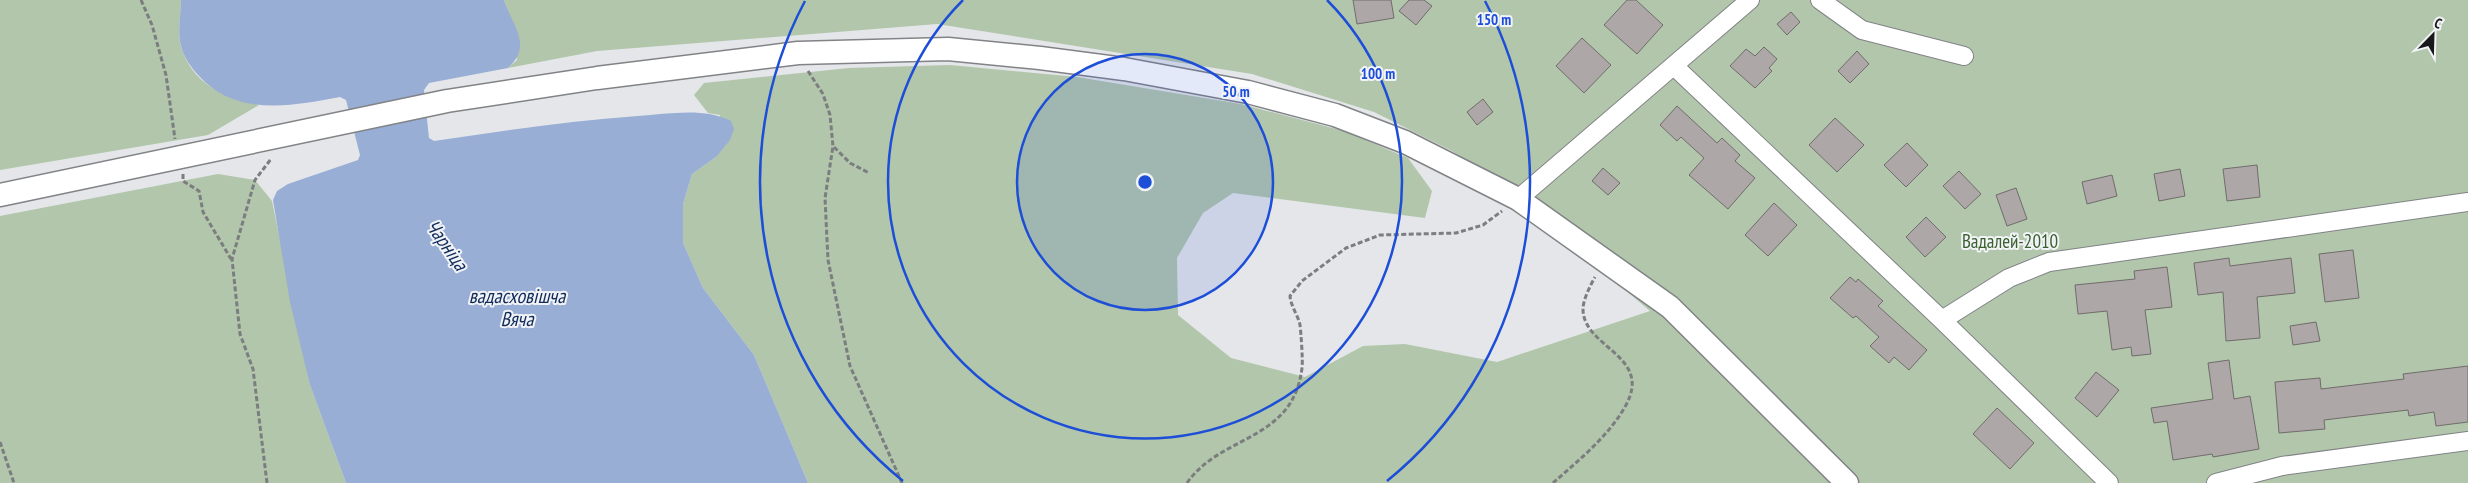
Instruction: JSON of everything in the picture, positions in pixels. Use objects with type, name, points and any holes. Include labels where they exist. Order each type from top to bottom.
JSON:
[{"type":"street","points":[[1518,199],[1750,0]]},
{"type":"street","points":[[1820,0],[1862,30],[1964,56]]},
{"type":"street","points":[[0,195],[447,101],[597,78],[798,53],[948,49],[1124,69],[1248,92],[1335,115],[1405,142],[1518,199],[1670,307],[1847,483]]},
{"type":"street","points":[[1674,66],[1942,320],[2109,483]]},
{"type":"street","points":[[1942,320],[2009,278],[2049,262],[2468,202]]},
{"type":"street","points":[[2216,483],[2282,466],[2468,441]]},
{"type":"path","points":[[142,0],[152,25],[166,75],[172,130]]},
{"type":"path","points":[[798,53],[814,84],[823,94],[830,115],[833,146],[825,198],[828,260],[850,366],[902,483]]},
{"type":"path","points":[[833,146],[850,163],[869,173]]},
{"type":"path","points":[[181,156],[183,181],[199,191],[203,212],[232,260]]},
{"type":"path","points":[[268,483],[253,369],[240,334],[232,260],[255,180],[273,156]]},
{"type":"path","points":[[1187,483],[1191,476],[1217,456],[1269,427],[1283,414],[1296,392],[1302,367],[1300,324],[1291,305],[1290,296],[1302,281],[1346,248],[1380,235],[1456,233],[1483,224],[1518,199]]},
{"type":"path","points":[[1553,483],[1596,445],[1626,405],[1632,384],[1630,372],[1620,356],[1594,334],[1583,309],[1590,287],[1605,260]]},
{"type":"path","points":[[0,442],[14,483]]},
{"type":"green space","points":[[0,0],[181,0],[180,42],[186,60],[193,71],[211,87],[222,93],[259,105],[208,135],[0,170]]},
{"type":"green space","name":"Вадалей-2010","points":[[504,0],[2468,0],[2468,483],[808,483],[754,355],[703,288],[683,243],[683,204],[692,174],[716,157],[720,115],[708,113],[694,95],[704,83],[849,68],[950,65],[1077,77],[1241,104],[1344,131],[1408,158],[1432,191],[1425,218],[1233,193],[1203,213],[1177,258],[1178,315],[1231,358],[1305,377],[1363,346],[1405,344],[1497,362],[1650,311],[1489,174],[1452,151],[1374,112],[1252,74],[937,24],[597,51],[508,68],[517,60],[511,19]]},
{"type":"green space","points":[[218,174],[255,180],[272,201],[310,385],[346,483],[0,483],[0,216]]},
{"type":"water","name":"вадасховішча Вяча","points":[[181,0],[504,0],[519,36],[519,51],[515,60],[508,68],[429,83],[424,90],[429,138],[434,141],[561,123],[673,113],[709,114],[731,121],[734,129],[730,140],[716,157],[692,174],[683,204],[683,243],[703,288],[754,355],[808,483],[346,483],[310,385],[290,302],[273,200],[277,191],[288,184],[358,160],[360,155],[346,100],[340,97],[303,103],[265,105],[247,103],[230,98],[214,89],[194,70],[182,50],[179,35]]},
{"type":"building","points":[[1353,0],[1391,0],[1394,18],[1357,24]]},
{"type":"building","points":[[1409,0],[1424,0],[1432,6],[1416,25],[1399,11]]},
{"type":"building","points":[[1627,0],[1636,0],[1663,25],[1637,54],[1604,25]]},
{"type":"building","points":[[1791,12],[1800,22],[1787,35],[1777,24]]},
{"type":"building","points":[[1582,38],[1611,65],[1584,93],[1556,66]]},
{"type":"building","points":[[1764,47],[1777,59],[1769,68],[1772,71],[1755,88],[1730,66],[1746,49],[1755,56]]},
{"type":"building","points":[[1857,51],[1869,64],[1850,83],[1838,71]]},
{"type":"building","points":[[1483,99],[1493,112],[1477,125],[1467,112]]},
{"type":"building","points":[[1677,106],[1717,143],[1722,138],[1740,155],[1735,161],[1755,178],[1728,209],[1689,175],[1704,158],[1681,137],[1677,141],[1660,125]]},
{"type":"building","points":[[1835,118],[1864,145],[1837,172],[1809,145]]},
{"type":"building","points":[[1907,143],[1928,165],[1906,187],[1884,165]]},
{"type":"building","points":[[2257,165],[2260,197],[2227,201],[2223,169]]},
{"type":"building","points":[[1603,168],[1620,183],[1608,195],[1592,181]]},
{"type":"building","points":[[2180,169],[2185,196],[2159,201],[2154,174]]},
{"type":"building","points":[[1959,171],[1981,194],[1965,209],[1943,186]]},
{"type":"building","points":[[2112,175],[2117,196],[2087,204],[2082,182]]},
{"type":"building","points":[[2016,188],[2027,219],[2007,226],[1996,195]]},
{"type":"building","points":[[1774,203],[1797,225],[1768,256],[1745,235]]},
{"type":"building","points":[[1926,217],[1946,237],[1925,257],[1906,237]]},
{"type":"building","points":[[2353,250],[2359,298],[2325,302],[2319,254]]},
{"type":"building","points":[[2229,258],[2230,266],[2291,258],[2295,293],[2257,297],[2260,338],[2226,341],[2223,292],[2198,295],[2194,263]]},
{"type":"building","points":[[2167,267],[2172,307],[2145,310],[2151,354],[2132,356],[2131,347],[2112,350],[2107,311],[2078,314],[2075,285],[2135,279],[2134,271]]},
{"type":"building","points":[[1850,277],[1856,282],[1858,279],[1883,301],[1878,306],[1927,350],[1909,370],[1894,357],[1889,363],[1870,346],[1879,337],[1856,316],[1853,318],[1830,298]]},
{"type":"building","points":[[2316,322],[2320,341],[2293,345],[2290,326]]},
{"type":"building","points":[[2229,360],[2234,399],[2250,396],[2259,449],[2213,457],[2212,454],[2173,460],[2167,421],[2154,423],[2151,408],[2213,399],[2208,363]]},
{"type":"building","points":[[2468,366],[2468,422],[2436,426],[2434,412],[2409,416],[2408,410],[2324,420],[2325,429],[2279,433],[2275,382],[2320,378],[2321,389],[2404,379],[2403,374]]},
{"type":"building","points":[[2096,372],[2119,390],[2097,417],[2075,398]]},
{"type":"building","points":[[1997,408],[2034,443],[2010,469],[1973,434]]},
{"type":"water label","name":"Чарніца","points":[[447,245]]}]
